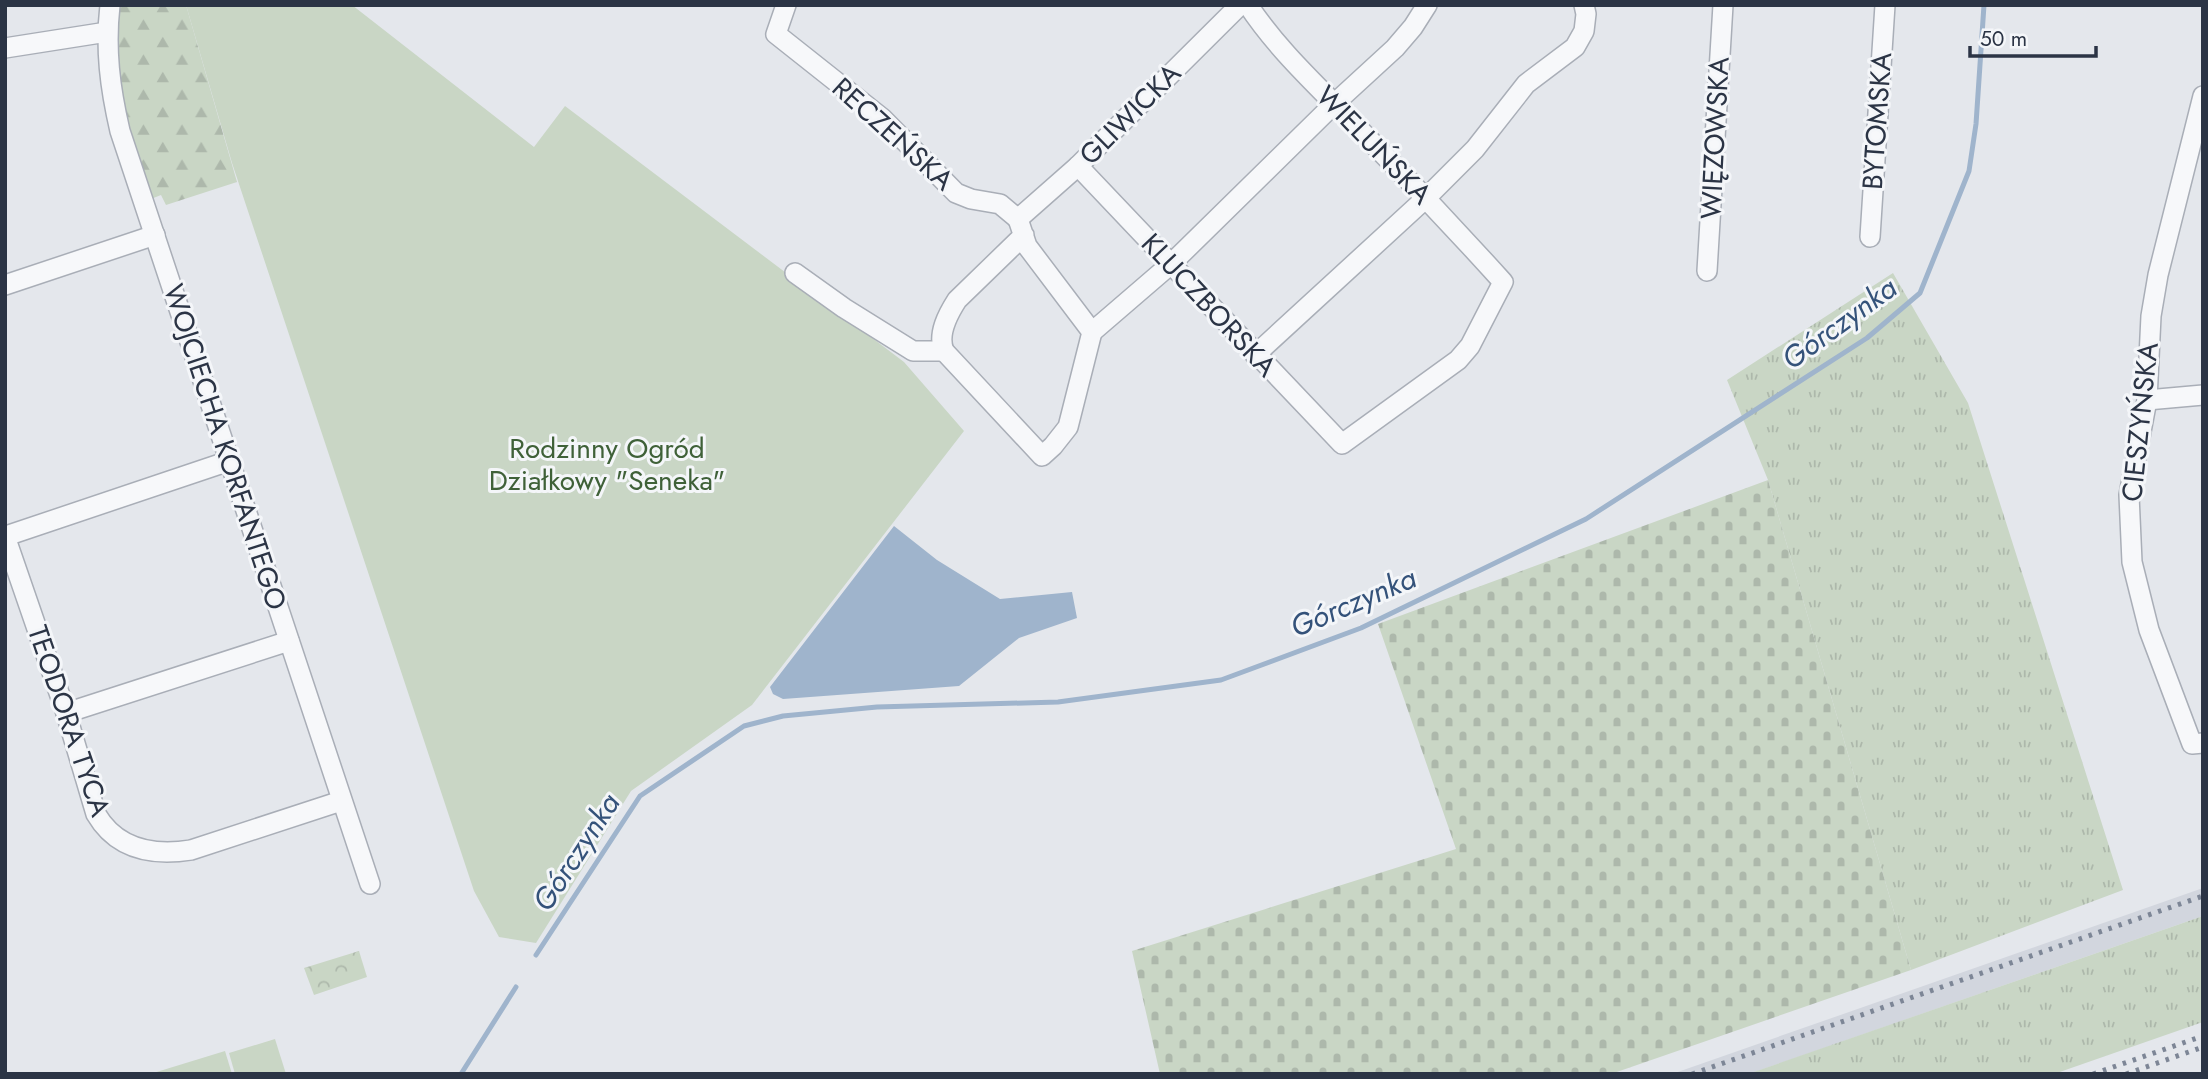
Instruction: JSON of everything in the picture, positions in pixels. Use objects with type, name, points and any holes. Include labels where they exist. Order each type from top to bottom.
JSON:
[{"type":"street","name":"WOJCIECHA KORFANTEGO","points":[[110,5],[107,32],[109,72],[116,111],[370,884]]},
{"type":"street","name":"RECZEŃSKA","points":[[786,5],[776,34],[882,118],[957,193],[971,199],[1000,204],[1021,227]]},
{"type":"street","name":"GLIWICKA","points":[[944,351],[941,344],[943,330],[957,300],[1078,166],[1240,5]]},
{"type":"street","name":"WIELUŃSKA","points":[[1248,5],[1265,31],[1503,282],[1470,346],[1458,360],[1342,444]]},
{"type":"street","points":[[795,273],[844,308],[913,351],[944,351],[1041,456],[1053,446],[1068,426],[1092,331],[1171,264],[1405,38],[1427,5]]},
{"type":"street","points":[[1255,355],[1426,198],[1488,136],[1526,84],[1575,47],[1584,31],[1584,5]]},
{"type":"street","name":"WIĘZOWSKA","points":[[1707,271],[1723,5]]},
{"type":"street","name":"BYTOMSKA","points":[[1870,237],[1885,5]]},
{"type":"street","points":[[5,48],[107,32]]},
{"type":"street","name":"CIESZYŃSKA","points":[[2197,743],[2149,630],[2132,562],[2129,495],[2147,400],[2151,316],[2158,275],[2198,139],[2203,96]]},
{"type":"street","name":"KLUCZBORSKA","points":[[1078,166],[1342,444]]},
{"type":"street","points":[[1021,227],[1027,246],[1092,331]]},
{"type":"street","points":[[5,285],[155,235]]},
{"type":"street","points":[[2147,400],[2203,395]]},
{"type":"street","points":[[6,536],[229,461]]},
{"type":"street","name":"TEODORA TYCA","points":[[6,536],[66,713],[96,814],[103,827],[114,837],[142,851],[168,853],[212,845],[341,801]]},
{"type":"street","points":[[66,713],[289,641]]},
{"type":"shaded area","points":[[2203,888],[2203,916],[1749,1074],[1672,1074]]},
{"type":"green space","points":[[116,5],[186,5],[237,182],[166,205],[161,195],[151,199],[129,133],[116,75]]},
{"type":"green space","name":"Rodzinny Ogród Działkowy \"Seneka\"","points":[[186,5],[352,5],[534,147],[565,106],[904,362],[964,431],[752,705],[631,791],[536,943],[499,937],[474,891],[232,163]]},
{"type":"green space","points":[[1893,273],[1968,403],[2123,890],[1911,970],[1768,480],[1727,380]]},
{"type":"green space","points":[[1768,480],[1911,970],[1611,1074],[1160,1074],[1132,951],[1456,849],[1378,624]]},
{"type":"green space","points":[[2203,916],[2203,1022],[2054,1074],[1748,1074]]},
{"type":"green space","points":[[359,951],[367,977],[314,995],[304,968]]},
{"type":"green space","points":[[275,1039],[286,1074],[235,1074],[229,1053]]},
{"type":"green space","points":[[225,1051],[232,1074],[150,1074]]},
{"type":"water","points":[[894,526],[937,560],[1000,599],[1072,592],[1077,618],[1019,638],[959,686],[783,699],[773,694],[770,687]]},
{"type":"waterway","name":"Górczynka","points":[[536,955],[640,796],[744,726],[783,716],[877,707],[1058,702],[1221,680],[1361,628],[1586,519],[1867,338],[1920,293],[1969,171],[1976,124],[1984,5]]},
{"type":"waterway","name":"Górczynka","points":[[461,1074],[516,987]]},
{"type":"railway","points":[[1692,1074],[2203,896]]},
{"type":"railway","points":[[2093,1074],[2203,1036]]},
{"type":"railway","points":[[2126,1074],[2203,1047]]}]
